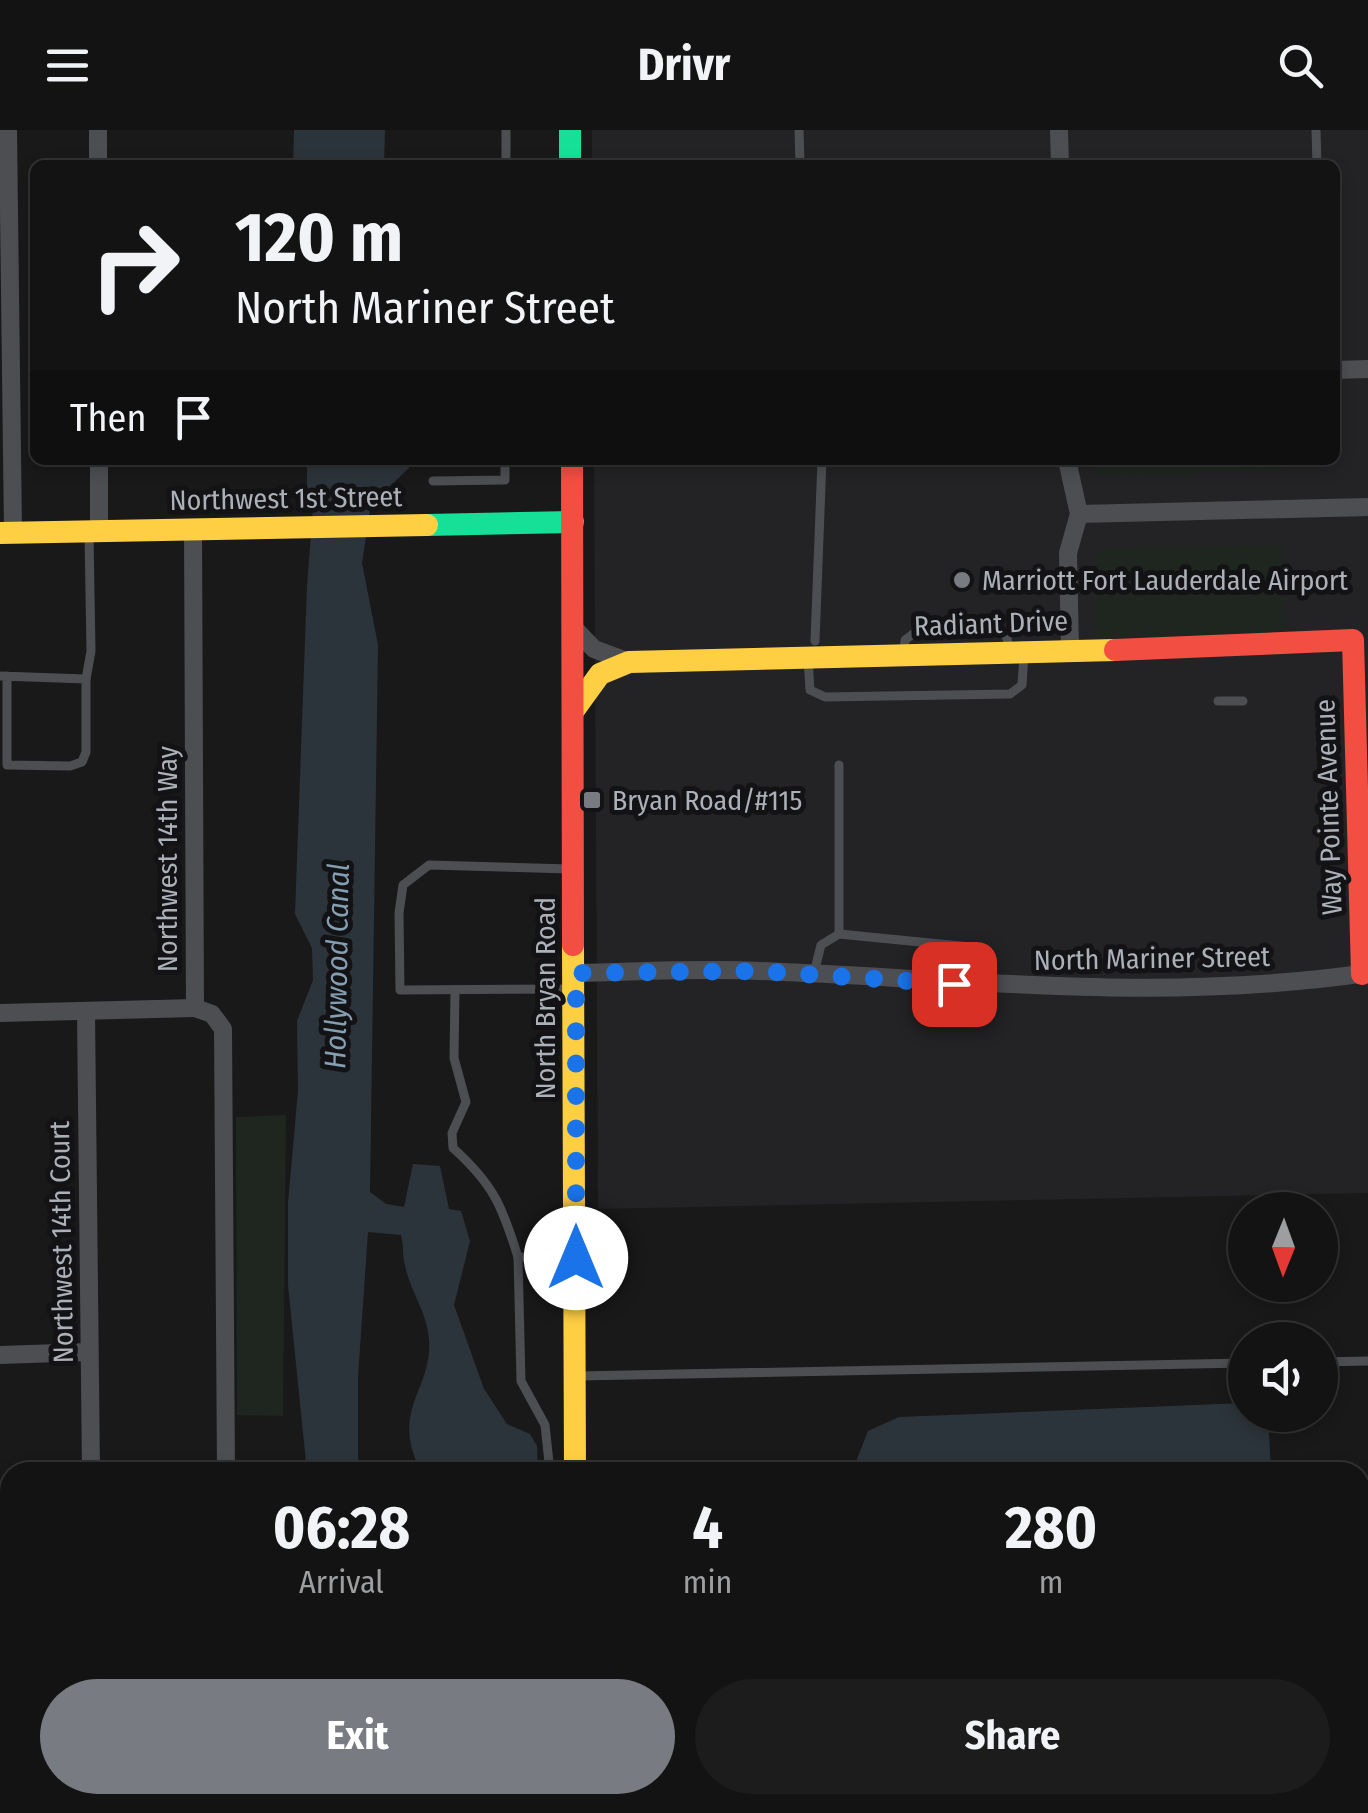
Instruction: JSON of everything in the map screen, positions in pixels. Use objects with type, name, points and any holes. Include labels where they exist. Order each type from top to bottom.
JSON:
[{"type":"street","points":[[6,532],[8,130]]},
{"type":"street","points":[[98,130],[98,160]]},
{"type":"street","points":[[570,130],[570,160]]},
{"type":"street","points":[[1059,130],[1060,160]]},
{"type":"street","points":[[1340,370],[1368,369]]},
{"type":"street","points":[[94,531],[99,465]]},
{"type":"street","name":"North Bryan Road","points":[[572,465],[575,1462]]},
{"type":"street","points":[[1068,465],[1079,514],[1068,553],[1070,651]]},
{"type":"street","points":[[1079,514],[1368,507]]},
{"type":"street","name":"Northwest 1st Street","points":[[6,532],[572,522]]},
{"type":"street","name":"Northwest 14th Way","points":[[193,529],[195,1008],[212,1014],[223,1029],[226,1462]]},
{"type":"street","name":"Radiant Drive","points":[[573,627],[594,648],[629,662],[815,650],[903,656],[1353,640]]},
{"type":"street","name":"Way Pointe Avenue","points":[[1353,640],[1363,810],[1365,973]]},
{"type":"street","points":[[574,710],[600,674],[629,662]]},
{"type":"street","name":"North Mariner Street","points":[[576,981],[814,974],[982,986],[1188,989],[1293,983],[1365,973]]},
{"type":"street","points":[[0,1012],[195,1008]]},
{"type":"street","name":"Northwest 14th Court","points":[[86,1011],[91,1462]]},
{"type":"street","points":[[0,1355],[89,1352]]},
{"type":"lane","points":[[506,130],[506,160]]},
{"type":"lane","points":[[800,130],[800,160]]},
{"type":"lane","points":[[1316,130],[1317,160]]},
{"type":"lane","points":[[433,482],[505,480],[505,465]]},
{"type":"lane","points":[[822,465],[819,625],[823,628],[815,650],[810,690],[816,695],[1010,694],[1022,684],[1017,652],[998,627],[951,627]]},
{"type":"lane","points":[[86,679],[4,676],[8,765],[70,766],[82,762],[86,752],[94,531]]},
{"type":"lane","points":[[903,656],[905,640],[921,628]]},
{"type":"lane","points":[[1218,702],[1243,701]]},
{"type":"lane","points":[[839,766],[839,934]]},
{"type":"lane","points":[[575,869],[429,865],[413,873],[403,885],[399,913],[400,990],[576,981]]},
{"type":"lane","points":[[814,974],[821,945],[839,934],[971,946],[980,954],[982,986]]},
{"type":"lane","points":[[454,990],[454,1058],[466,1102],[452,1133],[452,1148],[485,1177],[502,1203],[518,1258],[521,1382],[545,1425],[549,1462]]},
{"type":"lane","points":[[518,1258],[576,1258]]},
{"type":"lane","points":[[1338,1362],[1368,1361]]},
{"type":"lane","points":[[575,1376],[1228,1364]]},
{"type":"shaded area","points":[[592,130],[1368,130],[1368,1193],[1228,1192],[1228,1196],[598,1209],[594,465],[1340,465],[1340,160],[592,160]]},
{"type":"shaded area","points":[[1094,465],[1281,465],[1281,471],[1097,475]]},
{"type":"shaded area","points":[[1282,545],[1284,636],[1096,640],[1095,557],[1105,548]]},
{"type":"shaded area","points":[[286,1115],[283,1416],[237,1415],[236,1117]]},
{"type":"water","points":[[294,130],[385,130],[384,160],[293,160]]},
{"type":"water","name":"Hollywood Canal","points":[[307,465],[409,465],[371,504],[362,563],[378,645],[370,1192],[386,1204],[404,1207],[413,1164],[440,1166],[449,1209],[461,1211],[470,1241],[454,1305],[484,1389],[507,1424],[530,1434],[537,1446],[538,1462],[417,1462],[409,1432],[428,1357],[428,1329],[407,1275],[401,1235],[368,1232],[358,1377],[358,1462],[306,1462],[288,1285],[288,1203],[298,1091],[297,1021],[313,980],[312,948],[295,914],[313,508],[307,494]]},
{"type":"water","points":[[1228,1404],[1228,1432],[1269,1432],[1270,1462],[856,1462],[868,1431],[899,1417]]},
{"type":"traffic: fast","points":[[570,130],[570,160]]},
{"type":"traffic: fast","points":[[427,525],[573,522]]},
{"type":"traffic: slow","points":[[0,533],[427,525]]},
{"type":"traffic: slow","points":[[574,710],[600,674],[629,662],[1115,650]]},
{"type":"traffic: slow","points":[[573,945],[575,1462]]},
{"type":"traffic: jam","points":[[572,465],[573,945]]},
{"type":"traffic: jam","points":[[1115,650],[1353,640],[1362,974]]},
{"type":"place","name":"Marriott Fort Lauderdale Airport","points":[[962,580]]},
{"type":"place","name":"Bryan Road/#115","points":[[592,800]]},
{"type":"route","points":[[576,1258],[576,973],[757,971],[954,984]]}]
